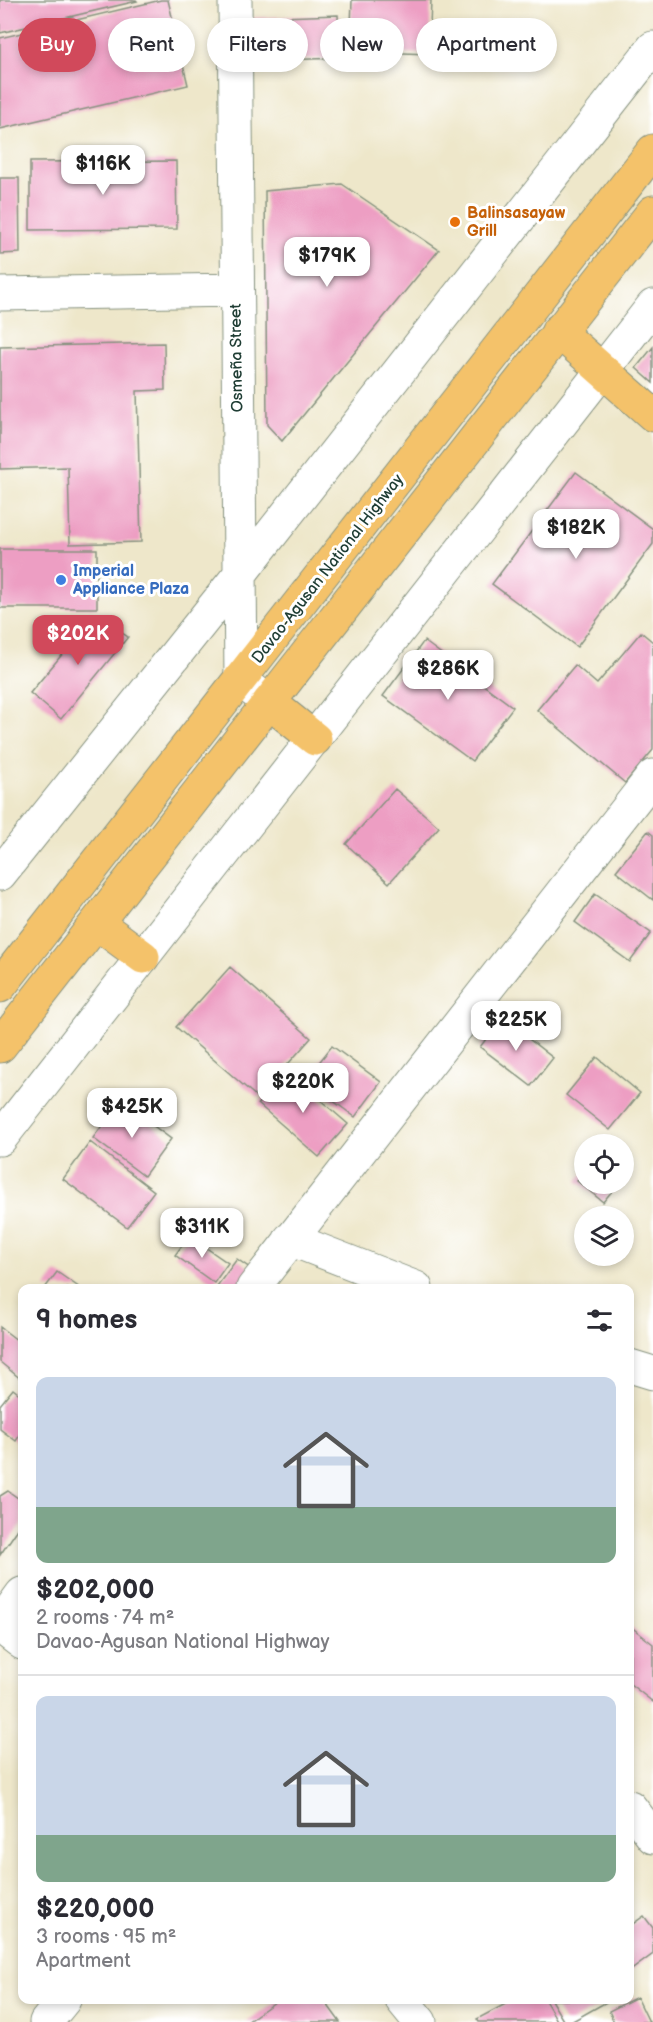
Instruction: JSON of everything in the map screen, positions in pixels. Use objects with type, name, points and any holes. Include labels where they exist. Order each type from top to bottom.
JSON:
[{"type":"main road","name":"Davao-Agusan National Highway","points":[[0,986],[241,681],[653,151]]},
{"type":"main road","points":[[0,1046],[653,212]]},
{"type":"main road","points":[[558,331],[653,416]]},
{"type":"main road","points":[[269,702],[315,739]]},
{"type":"main road","points":[[97,923],[143,957]]},
{"type":"street","name":"Osmeña Street","points":[[235,0],[241,681]]},
{"type":"street","points":[[0,874],[240,574],[653,48]]},
{"type":"street","points":[[0,294],[236,290]]},
{"type":"street","points":[[0,1139],[653,306]]},
{"type":"street","points":[[241,681],[269,702]]},
{"type":"street","points":[[256,1284],[653,777]]},
{"type":"street","points":[[290,1239],[406,1284]]},
{"type":"street","points":[[634,1367],[653,1373]]},
{"type":"street","points":[[18,1600],[0,1625],[18,1640]]},
{"type":"street","points":[[634,1812],[653,1837]]},
{"type":"street","points":[[46,2022],[61,2004]]},
{"type":"street","points":[[405,2004],[420,2022]]},
{"type":"building","points":[[0,0],[137,1],[64,18],[18,18],[18,29],[0,33]]},
{"type":"building","points":[[168,0],[172,18],[108,18],[108,72],[185,72],[188,85],[0,129],[0,38],[18,34],[18,72],[96,72],[96,18],[85,18]]},
{"type":"building","points":[[352,0],[431,0],[430,18],[416,18],[416,54],[404,53],[404,18],[351,18]]},
{"type":"building","points":[[338,15],[338,18],[320,18],[320,59],[308,59],[308,18],[252,18]]},
{"type":"building","points":[[176,161],[177,229],[30,230],[30,162]]},
{"type":"building","points":[[0,178],[19,178],[20,253],[0,254]]},
{"type":"building","points":[[342,184],[439,250],[282,441],[267,425],[265,191]]},
{"type":"building","points":[[164,343],[165,390],[137,391],[141,542],[70,544],[68,467],[0,469],[0,347]]},
{"type":"building","points":[[653,347],[653,383],[636,368]]},
{"type":"building","points":[[576,472],[653,529],[653,544],[577,647],[492,584]]},
{"type":"building","points":[[0,549],[97,549],[97,608],[0,608]]},
{"type":"building","points":[[95,615],[128,637],[61,719],[30,693]]},
{"type":"building","points":[[641,632],[653,642],[653,750],[625,783],[537,710],[575,665],[597,684]]},
{"type":"building","points":[[424,641],[513,707],[472,761],[383,696]]},
{"type":"building","points":[[395,789],[439,827],[389,883],[346,844]]},
{"type":"building","points":[[648,831],[653,835],[653,900],[616,871]]},
{"type":"building","points":[[595,894],[651,933],[630,962],[575,922]]},
{"type":"building","points":[[230,967],[311,1038],[258,1098],[176,1027]]},
{"type":"building","points":[[502,1018],[553,1058],[531,1086],[480,1047]]},
{"type":"building","points":[[332,1046],[381,1082],[355,1117],[305,1080]]},
{"type":"building","points":[[597,1057],[640,1093],[610,1130],[566,1095]]},
{"type":"building","points":[[287,1071],[348,1124],[319,1157],[258,1104]]},
{"type":"building","points":[[120,1101],[171,1139],[144,1176],[93,1138]]},
{"type":"building","points":[[90,1142],[154,1191],[127,1227],[63,1179]]},
{"type":"building","points":[[593,1194],[610,1194],[603,1202]]},
{"type":"building","points":[[189,1236],[228,1263],[214,1283],[175,1255]]},
{"type":"building","points":[[237,1259],[257,1273],[249,1284],[218,1284]]},
{"type":"building","points":[[57,1272],[74,1284],[48,1284]]},
{"type":"building","points":[[0,1327],[18,1341],[18,1377],[0,1362]]},
{"type":"building","points":[[13,1389],[18,1393],[18,1438],[16,1441],[0,1429],[0,1405]]},
{"type":"building","points":[[8,1491],[18,1498],[18,1529],[0,1555],[0,1496]]},
{"type":"building","points":[[634,1629],[653,1644],[653,1702],[634,1687]]},
{"type":"building","points":[[644,1916],[653,1928],[653,1954],[634,1968],[634,1923]]},
{"type":"building","points":[[637,1997],[649,2022],[614,2022],[609,2011],[623,2004],[634,2004],[634,1998]]},
{"type":"building","points":[[272,2004],[327,2004],[340,2022],[247,2022]]},
{"type":"building","points":[[505,2004],[547,2004],[558,2022],[479,2022],[477,2019]]},
{"type":"building","points":[[553,2004],[603,2004],[571,2022],[564,2022]]},
{"type":"place","name":"Balinsasayaw Grill","points":[[455,222]]},
{"type":"place","name":"Imperial Appliance Plaza","points":[[61,580]]}]
